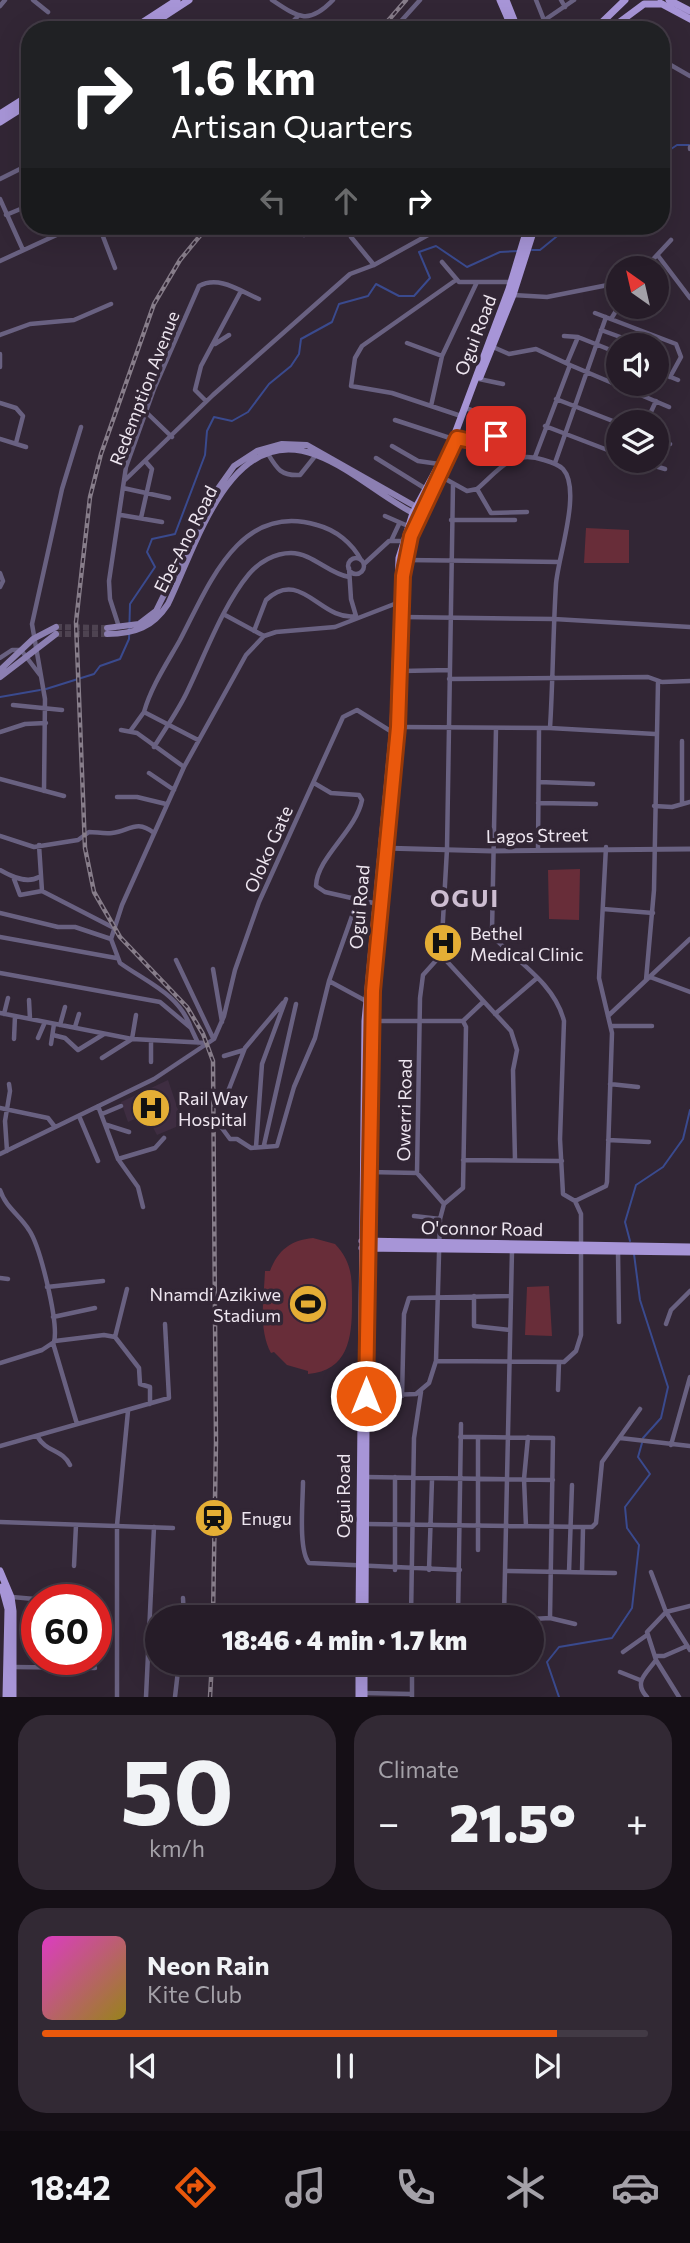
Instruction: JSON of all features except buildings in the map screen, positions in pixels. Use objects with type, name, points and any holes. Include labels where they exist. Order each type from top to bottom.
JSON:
[{"type":"main road","points":[[156,21],[177,0]]},
{"type":"main road","points":[[158,21],[189,0]]},
{"type":"main road","points":[[500,0],[511,21]]},
{"type":"main road","points":[[506,0],[513,21]]},
{"type":"main road","points":[[603,21],[625,0]]},
{"type":"main road","points":[[619,21],[641,0]]},
{"type":"main road","points":[[653,0],[670,2],[690,11]]},
{"type":"main road","points":[[622,21],[645,4],[670,2],[690,19]]},
{"type":"main road","points":[[0,114],[21,101]]},
{"type":"main road","points":[[0,122],[21,109]]},
{"type":"main road","name":"Ogui Road","points":[[369,1021],[366,1001],[395,729],[405,560],[426,489],[455,438],[461,416],[506,305],[513,295],[527,235]]},
{"type":"main road","name":"Ogui Road","points":[[398,671],[397,603],[399,558],[403,541],[408,526],[440,475],[468,409],[493,347],[511,282],[531,235]]},
{"type":"main road","name":"Ebe-Ano Road","points":[[127,629],[146,621],[156,611],[212,497],[234,466],[257,451],[282,444],[307,445],[418,511]]},
{"type":"main road","points":[[268,453],[288,450],[316,455],[418,511]]},
{"type":"main road","name":"Ebe-Ano Road","points":[[127,629],[157,620],[168,604],[223,491],[241,468],[268,453]]},
{"type":"main road","points":[[107,631],[127,629]]},
{"type":"main road","points":[[0,670],[24,653],[38,646],[56,631],[33,639],[24,653],[0,677]]},
{"type":"main road","name":"Ogui Road","points":[[362,1605],[365,1172],[369,1021],[377,904]]},
{"type":"main road","name":"Ogui Road","points":[[363,1396],[367,1257],[364,1245],[367,1232],[365,1172]]},
{"type":"main road","points":[[367,1232],[379,1245],[367,1257]]},
{"type":"main road","name":"O'connor Road","points":[[364,1245],[643,1249]]},
{"type":"main road","points":[[643,1249],[690,1247]]},
{"type":"main road","points":[[643,1249],[690,1252]]},
{"type":"main road","name":"Ogui Road","points":[[362,1477],[365,1524],[362,1568]]},
{"type":"main road","points":[[0,1571],[8,1597],[8,1697]]},
{"type":"main road","points":[[0,1583],[8,1597]]},
{"type":"main road","points":[[362,1675],[362,1696]]},
{"type":"street","points":[[0,6],[5,0]]},
{"type":"street","points":[[33,0],[48,12]]},
{"type":"street","points":[[272,0],[298,16],[316,15],[333,0]]},
{"type":"street","points":[[401,21],[420,0]]},
{"type":"street","points":[[536,0],[544,20],[574,0]]},
{"type":"street","points":[[561,0],[565,7]]},
{"type":"street","points":[[293,21],[298,16]]},
{"type":"street","points":[[670,65],[690,76]]},
{"type":"street","points":[[0,179],[21,168]]},
{"type":"street","points":[[0,199],[23,250]]},
{"type":"street","points":[[6,215],[21,209]]},
{"type":"street","points":[[1,261],[56,235]]},
{"type":"street","points":[[102,235],[115,268]]},
{"type":"street","points":[[352,235],[374,265]]},
{"type":"street","points":[[125,481],[206,401],[350,274],[374,265],[428,235]]},
{"type":"street","points":[[660,256],[671,240]]},
{"type":"street","points":[[442,262],[456,280]]},
{"type":"street","points":[[669,270],[690,298]]},
{"type":"street","points":[[461,416],[392,393],[351,386],[355,358],[362,346],[456,280],[511,282]]},
{"type":"street","name":"Redemption Avenue","points":[[127,629],[110,599],[109,581],[123,488],[146,412],[199,286],[209,281],[259,299]]},
{"type":"street","points":[[431,406],[442,356],[477,282]]},
{"type":"street","points":[[513,295],[547,297],[606,285]]},
{"type":"street","points":[[206,401],[195,386],[211,346],[241,291]]},
{"type":"street","points":[[0,335],[30,324],[82,318],[111,304]]},
{"type":"street","points":[[595,313],[606,317]]},
{"type":"street","points":[[555,463],[589,374],[596,343],[608,319]]},
{"type":"street","points":[[612,319],[676,344],[681,356],[670,377],[678,380]]},
{"type":"street","points":[[601,330],[609,333]]},
{"type":"street","points":[[211,346],[229,335]]},
{"type":"street","points":[[564,336],[578,337],[606,348]]},
{"type":"street","points":[[536,457],[578,337]]},
{"type":"street","points":[[407,342],[442,356]]},
{"type":"street","points":[[493,347],[509,354],[536,349],[668,407]]},
{"type":"street","points":[[0,356],[0,367]]},
{"type":"street","points":[[479,379],[503,384]]},
{"type":"street","points":[[556,399],[606,418]]},
{"type":"street","points":[[652,410],[656,401]]},
{"type":"street","points":[[0,403],[19,406],[24,418],[16,443]]},
{"type":"street","points":[[468,409],[490,416],[523,456]]},
{"type":"street","points":[[146,412],[172,437]]},
{"type":"street","points":[[395,420],[455,438],[488,442],[502,430]]},
{"type":"street","points":[[545,426],[606,449]]},
{"type":"street","points":[[44,791],[45,698],[38,646],[33,639],[32,624],[57,513],[81,427]]},
{"type":"street","points":[[0,439],[26,447]]},
{"type":"street","points":[[392,446],[418,461],[440,465]]},
{"type":"street","points":[[268,453],[279,471],[288,475],[300,475],[316,455]]},
{"type":"street","points":[[440,475],[467,491],[477,489],[511,460],[523,456],[555,463],[567,474],[570,487],[568,518],[559,562],[554,619],[554,677],[550,728]]},
{"type":"street","points":[[376,458],[426,489]]},
{"type":"street","points":[[141,518],[152,470],[146,462]]},
{"type":"street","points":[[453,485],[447,849],[441,955],[511,1031],[517,1050],[513,1070],[514,1160]]},
{"type":"street","points":[[123,488],[169,498]]},
{"type":"street","points":[[477,489],[489,512],[512,519]]},
{"type":"street","points":[[451,520],[512,519],[527,512]]},
{"type":"street","points":[[121,515],[162,522]]},
{"type":"street","points":[[384,516],[408,526]]},
{"type":"street","points":[[131,730],[144,712],[220,563],[242,541],[274,523],[313,523],[335,533],[355,551],[363,571],[349,578],[336,575],[298,554],[280,554],[251,572],[225,615],[186,695],[154,747]]},
{"type":"street","points":[[357,618],[351,599],[351,561],[361,561],[392,539],[399,524]]},
{"type":"street","points":[[392,539],[403,541]]},
{"type":"street","points":[[405,560],[559,562]]},
{"type":"street","points":[[349,568],[352,573],[358,574]]},
{"type":"street","points":[[0,573],[3,581],[0,587]]},
{"type":"street","points":[[254,631],[266,600],[289,588],[302,590],[339,616],[357,618]]},
{"type":"street","points":[[116,958],[111,939],[114,928],[153,834],[184,767],[238,666],[264,636],[291,628],[335,627],[397,603]]},
{"type":"street","points":[[225,615],[264,636]]},
{"type":"street","points":[[402,617],[554,619],[690,627]]},
{"type":"street","points":[[0,658],[12,650],[24,653],[41,676]]},
{"type":"street","points":[[398,671],[450,670]]},
{"type":"street","points":[[449,678],[648,677],[658,682],[690,681]]},
{"type":"street","points":[[648,979],[653,913],[658,682]]},
{"type":"street","points":[[13,705],[62,710]]},
{"type":"street","name":"Oloko Gate","points":[[0,1156],[154,1079],[200,1045],[211,1041],[222,1023],[235,970],[258,902],[343,717],[349,711],[359,710],[395,729]]},
{"type":"street","points":[[144,712],[198,740]]},
{"type":"street","points":[[0,732],[25,724],[46,723]]},
{"type":"street","points":[[436,1361],[559,1362],[572,1357],[580,1342],[581,1214],[575,1201],[563,1194],[564,1021],[561,1009],[537,978],[495,939],[491,919],[496,728]]},
{"type":"street","points":[[538,850],[539,728]]},
{"type":"street","points":[[395,729],[550,728],[655,734]]},
{"type":"street","points":[[121,730],[131,730],[184,767]]},
{"type":"street","points":[[682,741],[682,802]]},
{"type":"street","points":[[149,773],[174,790]]},
{"type":"street","points":[[0,779],[64,796]]},
{"type":"street","points":[[539,782],[593,784]]},
{"type":"street","points":[[314,783],[331,793],[359,795],[362,799],[352,826],[315,885],[320,890],[357,902],[377,904]]},
{"type":"street","points":[[117,797],[137,797],[166,804]]},
{"type":"street","points":[[654,806],[672,807],[682,802],[690,802]]},
{"type":"street","points":[[538,803],[596,804]]},
{"type":"street","points":[[0,836],[34,847],[78,840],[89,832],[115,833],[134,825],[143,826],[153,834]]},
{"type":"street","points":[[39,845],[42,891]]},
{"type":"street","points":[[575,1201],[606,1186],[611,1026],[599,978],[606,847]]},
{"type":"street","name":"Lagos Street","points":[[383,848],[492,851],[606,847],[690,849]]},
{"type":"street","points":[[0,870],[14,878],[32,881],[39,877]]},
{"type":"street","points":[[14,878],[18,894],[23,897],[42,891],[114,928]]},
{"type":"street","points":[[216,1120],[230,1139],[256,1147],[277,1146],[280,1142],[294,1087],[318,1028],[329,981],[357,902]]},
{"type":"street","points":[[603,909],[653,913]]},
{"type":"street","points":[[0,913],[58,927],[75,927],[111,939]]},
{"type":"street","points":[[0,937],[116,958],[157,986],[181,1007],[200,1045]]},
{"type":"street","points":[[608,1016],[690,939]]},
{"type":"street","name":"Owerri Road","points":[[441,955],[422,979],[417,1173],[444,1204]]},
{"type":"street","points":[[176,960],[211,1041]]},
{"type":"street","points":[[213,969],[222,1023]]},
{"type":"street","points":[[0,972],[160,1002],[191,1028]]},
{"type":"street","points":[[495,1014],[537,978]]},
{"type":"street","points":[[648,979],[690,992]]},
{"type":"street","points":[[329,981],[366,1001]]},
{"type":"street","points":[[8,998],[2,1014],[132,1039],[200,1045]]},
{"type":"street","points":[[227,1094],[244,1050],[286,999],[262,1064],[256,1147]]},
{"type":"street","points":[[29,1000],[30,1019]]},
{"type":"street","points":[[369,1021],[463,1021],[483,1002]]},
{"type":"street","points":[[264,1145],[296,1004]]},
{"type":"street","points":[[51,1044],[65,1007]]},
{"type":"street","points":[[75,1027],[79,1014]]},
{"type":"street","points":[[102,1058],[132,1039],[136,1015]]},
{"type":"street","points":[[14,1039],[15,1016]]},
{"type":"street","points":[[411,1605],[414,1438],[421,1391],[432,1377],[436,1361],[440,1219],[444,1204],[462,1191],[466,1027],[463,1021]]},
{"type":"street","points":[[38,1038],[45,1023]]},
{"type":"street","points":[[611,1026],[652,1026]]},
{"type":"street","points":[[53,1035],[65,1038],[78,1050],[105,1034]]},
{"type":"street","points":[[150,1041],[151,1062]]},
{"type":"street","points":[[225,1056],[244,1050]]},
{"type":"street","points":[[7,1151],[9,1084]]},
{"type":"street","points":[[610,1084],[638,1087]]},
{"type":"street","points":[[99,1106],[118,1159],[138,1187],[143,1207]]},
{"type":"street","points":[[102,1114],[121,1106]]},
{"type":"street","points":[[0,1108],[48,1118],[55,1127]]},
{"type":"street","points":[[79,1116],[98,1161]]},
{"type":"street","points":[[106,1125],[129,1132]]},
{"type":"street","points":[[118,1159],[155,1148],[164,1138]]},
{"type":"street","points":[[608,1140],[649,1142]]},
{"type":"street","points":[[463,1160],[562,1161]]},
{"type":"street","points":[[365,1172],[417,1173]]},
{"type":"street","points":[[0,1194],[32,1234],[47,1287],[53,1317],[54,1342],[77,1424]]},
{"type":"street","points":[[414,1216],[440,1219]]},
{"type":"street","points":[[504,1605],[512,1247]]},
{"type":"street","points":[[618,1249],[619,1322]]},
{"type":"street","points":[[0,1278],[8,1279]]},
{"type":"street","points":[[47,1287],[103,1281]]},
{"type":"street","points":[[115,1337],[127,1289]]},
{"type":"street","points":[[666,1324],[671,1310],[690,1291]]},
{"type":"street","points":[[402,1396],[404,1303],[411,1296],[511,1296]]},
{"type":"street","points":[[474,1296],[474,1326],[510,1330]]},
{"type":"street","points":[[53,1317],[95,1308]]},
{"type":"street","points":[[0,1446],[169,1398],[165,1324]]},
{"type":"street","points":[[0,1363],[42,1350],[54,1342],[104,1335],[115,1337],[139,1368],[140,1384],[150,1387],[150,1404]]},
{"type":"street","points":[[558,1390],[559,1362]]},
{"type":"street","points":[[671,1445],[690,1377]]},
{"type":"street","points":[[363,1396],[402,1396],[421,1391]]},
{"type":"street","points":[[365,1524],[570,1528],[595,1526],[602,1462],[609,1448],[620,1438],[639,1409]]},
{"type":"street","points":[[117,1697],[117,1525],[128,1410]]},
{"type":"street","points":[[459,1605],[461,1424]]},
{"type":"street","points":[[37,1436],[45,1448],[64,1456],[69,1465]]},
{"type":"street","points":[[460,1437],[554,1438],[550,1618]]},
{"type":"street","points":[[478,1437],[478,1550]]},
{"type":"street","points":[[526,1526],[524,1479],[528,1437]]},
{"type":"street","points":[[620,1438],[690,1446]]},
{"type":"street","points":[[362,1477],[553,1480]]},
{"type":"street","points":[[395,1477],[395,1570]]},
{"type":"street","points":[[429,1570],[432,1479]]},
{"type":"street","points":[[303,1482],[306,1562],[319,1566],[395,1570],[460,1570]]},
{"type":"street","points":[[569,1572],[572,1485]]},
{"type":"street","points":[[0,1522],[173,1528]]},
{"type":"street","points":[[74,1566],[76,1525]]},
{"type":"street","points":[[146,1697],[145,1675],[154,1590],[154,1527]]},
{"type":"street","points":[[582,1572],[583,1528]]},
{"type":"street","points":[[505,1571],[615,1573]]},
{"type":"street","points":[[647,1697],[639,1688],[640,1680],[656,1658],[688,1648],[667,1612],[651,1572]]},
{"type":"street","points":[[8,1597],[21,1598]]},
{"type":"street","points":[[183,1598],[183,1605]]},
{"type":"street","points":[[679,1697],[656,1658],[648,1627],[667,1612],[690,1606]]},
{"type":"street","points":[[544,1618],[575,1624]]},
{"type":"street","points":[[623,1652],[648,1634]]},
{"type":"street","points":[[620,1672],[640,1680]]},
{"type":"street","points":[[174,1697],[177,1675]]},
{"type":"street","points":[[362,1696],[412,1696],[412,1675]]},
{"type":"shaded area","points":[[586,528],[629,530],[629,563],[584,563]]},
{"type":"shaded area","points":[[580,869],[579,920],[549,919],[548,870]]},
{"type":"shaded area","name":"Rail Way Hospital","points":[[168,1080],[183,1124],[157,1135],[146,1114],[128,1122],[121,1102]]},
{"type":"shaded area","name":"Nnamdi Azikiwe Stadium","points":[[313,1238],[335,1244],[345,1258],[351,1279],[352,1317],[349,1341],[340,1360],[321,1372],[308,1374],[308,1371],[287,1365],[274,1352],[271,1353],[264,1334],[263,1302],[265,1271],[270,1271],[286,1247]]},
{"type":"shaded area","points":[[549,1286],[552,1336],[525,1335],[527,1287]]},
{"type":"waterway","points":[[670,150],[677,145],[689,145]]},
{"type":"waterway","points":[[532,250],[540,250],[558,235]]},
{"type":"waterway","points":[[593,235],[598,235]]},
{"type":"waterway","points":[[46,689],[94,674],[100,666],[120,659],[129,639],[130,604],[155,567],[147,552],[152,539],[175,534],[205,455],[207,431],[214,417],[232,421],[248,412],[269,384],[291,366],[299,354],[301,339],[332,322],[339,304],[368,296],[376,284],[399,296],[414,296],[430,278],[419,252],[436,246],[467,267],[500,252],[519,251]]},
{"type":"waterway","points":[[0,697],[40,690]]},
{"type":"waterway","points":[[630,1241],[625,1222],[636,1185],[663,1167],[683,1139],[690,1110]]},
{"type":"waterway","points":[[634,1254],[640,1300],[668,1387],[661,1418],[643,1438]]},
{"type":"waterway","points":[[559,1697],[547,1662],[559,1647],[612,1638],[632,1608],[639,1545],[627,1528],[625,1507],[650,1474],[638,1457],[642,1443]]},
{"type":"tunnel","points":[[56,627],[107,628]]},
{"type":"tunnel","points":[[56,634],[107,634]]},
{"type":"railway","points":[[388,21],[406,0]]},
{"type":"railway","points":[[201,235],[180,260],[154,304],[101,454],[90,497],[76,622],[85,848],[94,892],[120,937],[187,1007],[203,1034],[213,1061],[216,1442],[213,1605]]},
{"type":"railway","points":[[210,1697],[211,1675]]},
{"type":"place","name":"Bethel Medical Clinic","points":[[443,943]]},
{"type":"place","name":"Rail Way Hospital","points":[[151,1108]]},
{"type":"place","name":"Nnamdi Azikiwe Stadium","points":[[308,1304]]},
{"type":"place","name":"Enugu","points":[[214,1518]]},
{"type":"district","name":"OGUI","points":[[465,897]]},
{"type":"route","points":[[366,1396],[373,991],[379,905],[398,727],[405,560],[419,516],[457,438],[479,443],[488,442],[496,436]]}]
